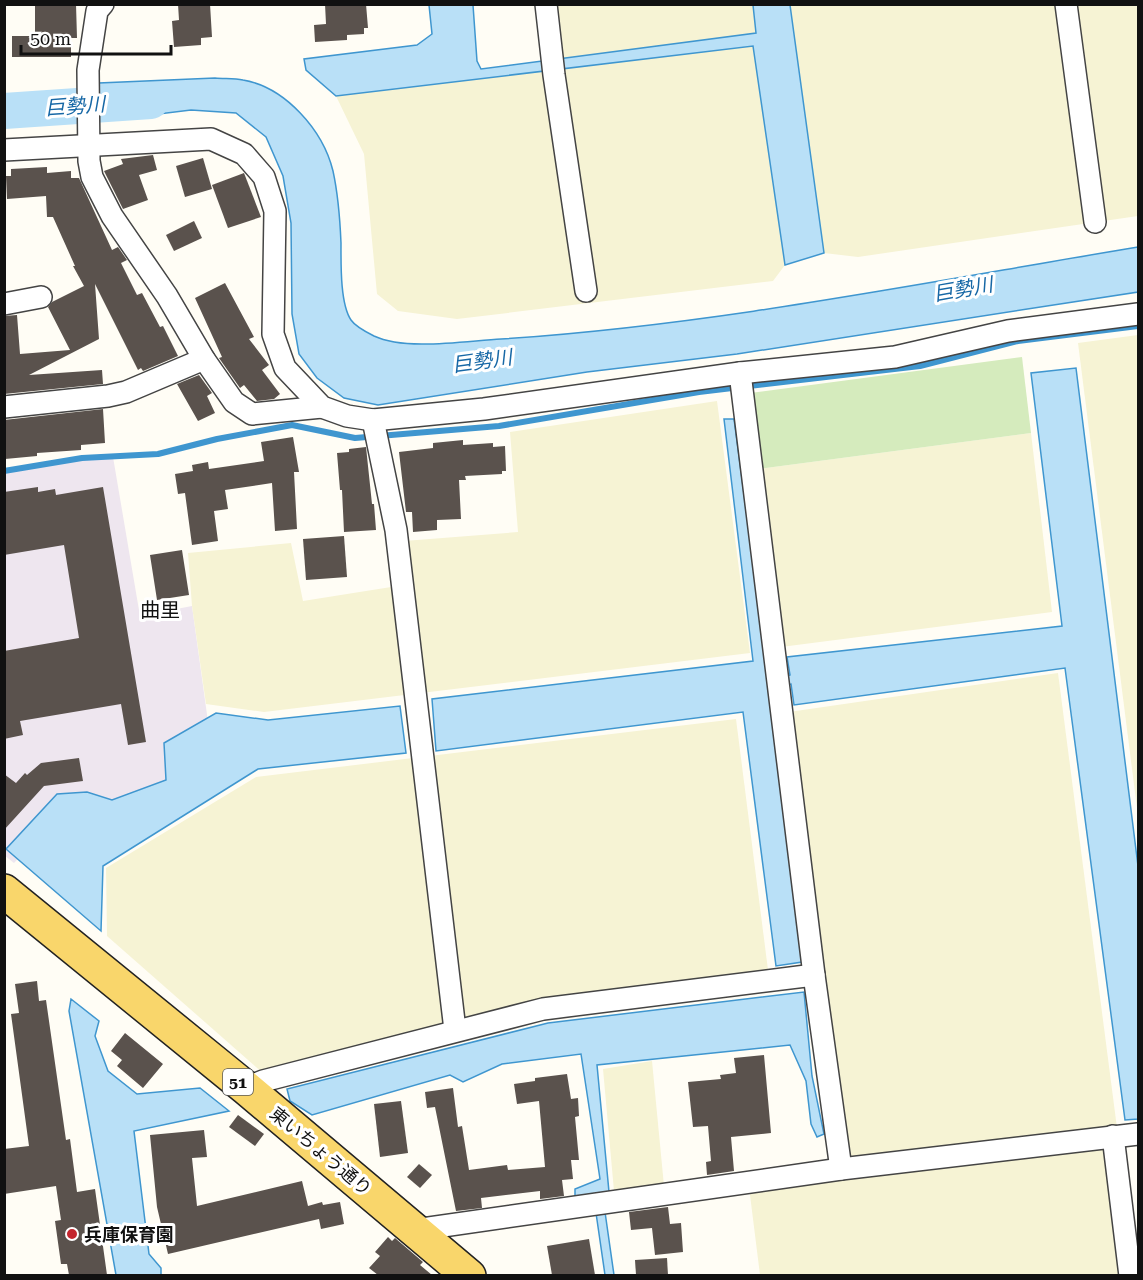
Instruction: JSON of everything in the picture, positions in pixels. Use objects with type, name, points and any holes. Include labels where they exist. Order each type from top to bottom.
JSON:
[{"type":"main road","name":"東いちょう通り","points":[[4,891],[469,1275]]},
{"type":"street","points":[[103,4],[98,11],[88,70],[89,161],[92,177],[112,216],[167,296],[204,359],[234,402],[252,414],[322,407],[347,416],[375,431],[484,410],[741,383],[895,357],[1008,331],[1138,314]]},
{"type":"street","points":[[546,4],[586,291]]},
{"type":"street","points":[[1066,4],[1095,222]]},
{"type":"street","points":[[4,150],[211,139],[244,154],[264,177],[275,211],[273,334],[285,368],[322,407]]},
{"type":"street","points":[[4,304],[41,297]]},
{"type":"street","points":[[4,407],[126,392],[204,359]]},
{"type":"street","points":[[741,383],[814,975],[841,1169]]},
{"type":"street","points":[[375,431],[396,530],[455,1030]]},
{"type":"street","points":[[246,1089],[263,1081],[543,1009],[814,975]]},
{"type":"street","points":[[415,1230],[841,1169],[1138,1134]]},
{"type":"street","points":[[1113,1136],[1131,1275]]},
{"type":"shaded area","points":[[557,5],[753,5],[756,33],[562,59]]},
{"type":"shaded area","points":[[790,5],[1138,5],[1138,216],[858,257],[824,253]]},
{"type":"shaded area","points":[[753,45],[785,265],[773,281],[457,319],[398,311],[377,294],[364,154],[336,96]]},
{"type":"shaded area","points":[[1138,335],[1138,816],[1078,343]]},
{"type":"shaded area","points":[[717,401],[750,653],[264,712],[206,704],[192,606],[188,553],[291,543],[303,601],[410,584],[404,541],[518,532],[510,432]]},
{"type":"shaded area","points":[[1031,433],[1052,612],[781,647],[759,469]]},
{"type":"shaded area","points":[[113,457],[140,616],[192,606],[213,758],[104,820],[63,811],[14,863],[4,855],[4,471],[82,458]]},
{"type":"shaded area","points":[[1058,673],[1117,1128],[845,1162],[789,712]]},
{"type":"shaded area","points":[[736,719],[768,970],[264,1074],[107,936],[106,868],[256,777]]},
{"type":"shaded area","points":[[652,1061],[664,1186],[614,1191],[603,1069]]},
{"type":"shaded area","points":[[1105,1146],[1121,1275],[760,1275],[749,1187]]},
{"type":"green space","points":[[1022,357],[1031,433],[759,469],[750,393]]},
{"type":"water","points":[[429,5],[473,5],[477,61],[481,69],[756,33],[753,5],[790,5],[824,253],[785,265],[753,46],[336,96],[306,70],[304,59],[417,45],[432,34]]},
{"type":"water","points":[[215,78],[243,80],[273,91],[300,113],[321,140],[335,180],[340,225],[342,283],[347,313],[358,327],[387,341],[419,344],[453,343],[661,324],[821,301],[1138,247],[1138,292],[737,354],[587,372],[378,405],[344,398],[317,378],[299,354],[292,314],[291,223],[283,176],[266,137],[236,113],[191,110],[102,121],[99,83]]},
{"type":"water","points":[[1076,368],[1138,866],[1138,1119],[1125,1120],[1065,668],[794,705],[791,684],[768,688],[802,962],[776,966],[743,712],[436,751],[432,699],[753,661],[724,419],[734,419],[769,681],[790,675],[787,657],[1062,626],[1031,373]]},
{"type":"water","points":[[400,706],[406,753],[258,769],[103,866],[101,931],[6,849],[57,794],[87,792],[112,800],[166,780],[164,743],[216,713],[268,720]]},
{"type":"water","points":[[804,992],[812,1076],[824,1134],[817,1137],[811,1124],[806,1081],[790,1045],[597,1065],[609,1192],[575,1198],[575,1189],[600,1179],[581,1054],[502,1064],[463,1082],[450,1075],[312,1115],[290,1101],[287,1089],[548,1023]]},
{"type":"water","points":[[71,999],[99,1021],[95,1036],[108,1071],[137,1094],[200,1088],[229,1111],[134,1131],[149,1254],[161,1268],[161,1275],[116,1275],[69,1011]]},
{"type":"water","points":[[605,1212],[614,1275],[605,1275],[596,1213]]},
{"type":"building","points":[[35,4],[76,4],[77,38],[71,38],[71,57],[12,57],[12,36],[35,36]]},
{"type":"building","points":[[178,4],[210,4],[212,37],[201,38],[201,45],[174,47],[172,21],[179,20]]},
{"type":"building","points":[[325,4],[366,4],[368,28],[364,28],[364,34],[347,35],[347,40],[315,42],[314,25],[326,24]]},
{"type":"building","points":[[153,155],[157,170],[139,175],[148,200],[123,209],[104,171],[123,164],[121,159]]},
{"type":"building","points":[[203,158],[212,189],[185,197],[176,166]]},
{"type":"building","points":[[47,167],[47,173],[71,171],[71,178],[79,178],[112,250],[118,247],[127,260],[121,263],[137,295],[142,293],[160,327],[163,326],[178,356],[143,371],[141,368],[138,370],[95,284],[99,339],[29,375],[102,370],[103,384],[4,394],[4,316],[17,315],[20,354],[70,350],[48,307],[52,302],[84,286],[73,266],[75,266],[53,217],[47,217],[46,196],[7,199],[6,176],[11,176],[11,169]]},
{"type":"building","points":[[244,173],[261,217],[228,228],[212,185]]},
{"type":"building","points":[[194,221],[202,238],[174,251],[166,235]]},
{"type":"building","points":[[225,283],[254,337],[249,339],[269,365],[262,370],[280,394],[274,399],[257,401],[244,385],[240,388],[219,358],[222,357],[195,298]]},
{"type":"building","points":[[199,375],[212,393],[207,396],[215,413],[198,421],[177,384]]},
{"type":"building","points":[[103,409],[105,443],[81,445],[81,450],[37,453],[37,456],[5,459],[4,420]]},
{"type":"building","points":[[293,437],[299,472],[294,472],[297,529],[275,531],[272,483],[225,490],[228,509],[214,511],[218,541],[192,545],[185,493],[178,494],[175,474],[193,471],[192,465],[208,462],[209,469],[264,461],[261,442]]},
{"type":"building","points":[[463,440],[463,445],[493,443],[493,447],[505,446],[506,471],[502,471],[502,474],[465,476],[466,480],[459,480],[461,519],[437,520],[437,530],[413,532],[412,512],[406,512],[399,452],[433,448],[433,443]]},
{"type":"building","points":[[366,447],[376,530],[344,532],[337,453]]},
{"type":"building","points":[[38,487],[38,492],[55,489],[56,495],[103,487],[146,742],[128,745],[121,704],[20,721],[23,735],[4,739],[4,651],[79,638],[64,545],[4,555],[4,492]]},
{"type":"building","points":[[344,536],[347,577],[306,580],[303,539]]},
{"type":"building","points":[[182,550],[189,595],[157,600],[150,555]]},
{"type":"building","points":[[79,758],[83,781],[44,786],[4,830],[4,774],[16,783],[25,773],[27,775],[41,763]]},
{"type":"building","points":[[37,981],[39,1001],[46,1000],[66,1140],[70,1139],[77,1192],[95,1189],[107,1275],[69,1275],[67,1264],[61,1264],[55,1221],[61,1220],[56,1186],[4,1194],[4,1149],[29,1146],[11,1014],[19,1013],[15,984]]},
{"type":"building","points":[[125,1033],[163,1064],[143,1088],[117,1066],[122,1060],[111,1051]]},
{"type":"building","points":[[764,1055],[771,1133],[731,1137],[734,1171],[707,1175],[706,1162],[711,1161],[708,1126],[693,1127],[688,1082],[721,1079],[720,1075],[736,1073],[734,1058]]},
{"type":"building","points":[[567,1074],[571,1099],[578,1098],[579,1116],[575,1117],[579,1160],[571,1160],[573,1179],[562,1180],[564,1196],[540,1199],[540,1191],[481,1198],[482,1208],[456,1211],[435,1107],[427,1108],[425,1092],[453,1088],[458,1127],[462,1126],[469,1170],[507,1165],[508,1170],[545,1167],[539,1101],[517,1104],[514,1084],[535,1081],[535,1078]]},
{"type":"building","points":[[401,1101],[408,1153],[380,1157],[374,1104]]},
{"type":"building","points":[[238,1115],[264,1134],[255,1146],[229,1127]]},
{"type":"building","points":[[204,1130],[207,1157],[192,1158],[197,1206],[302,1181],[308,1206],[322,1202],[323,1205],[340,1202],[344,1224],[321,1229],[319,1219],[168,1254],[157,1207],[150,1135]]},
{"type":"building","points":[[419,1164],[432,1175],[420,1188],[407,1177]]},
{"type":"building","points":[[668,1207],[670,1224],[681,1223],[683,1252],[655,1255],[652,1228],[631,1230],[629,1212]]},
{"type":"building","points":[[388,1237],[392,1241],[395,1238],[423,1262],[420,1265],[432,1275],[378,1275],[369,1268],[380,1256],[375,1252]]},
{"type":"building","points":[[589,1239],[595,1275],[552,1275],[547,1246]]},
{"type":"building","points":[[667,1258],[668,1275],[636,1275],[635,1260]]},
{"type":"waterway","name":"巨勢川","points":[[4,111],[151,101]]},
{"type":"waterway","points":[[4,471],[82,458],[158,454],[217,439],[292,425],[355,438],[499,426],[699,392],[920,366],[1018,341],[1138,326]]},
{"type":"place","name":"兵庫保育園","points":[[72,1234]]},
{"type":"district","name":"曲里","points":[[160,610]]}]
